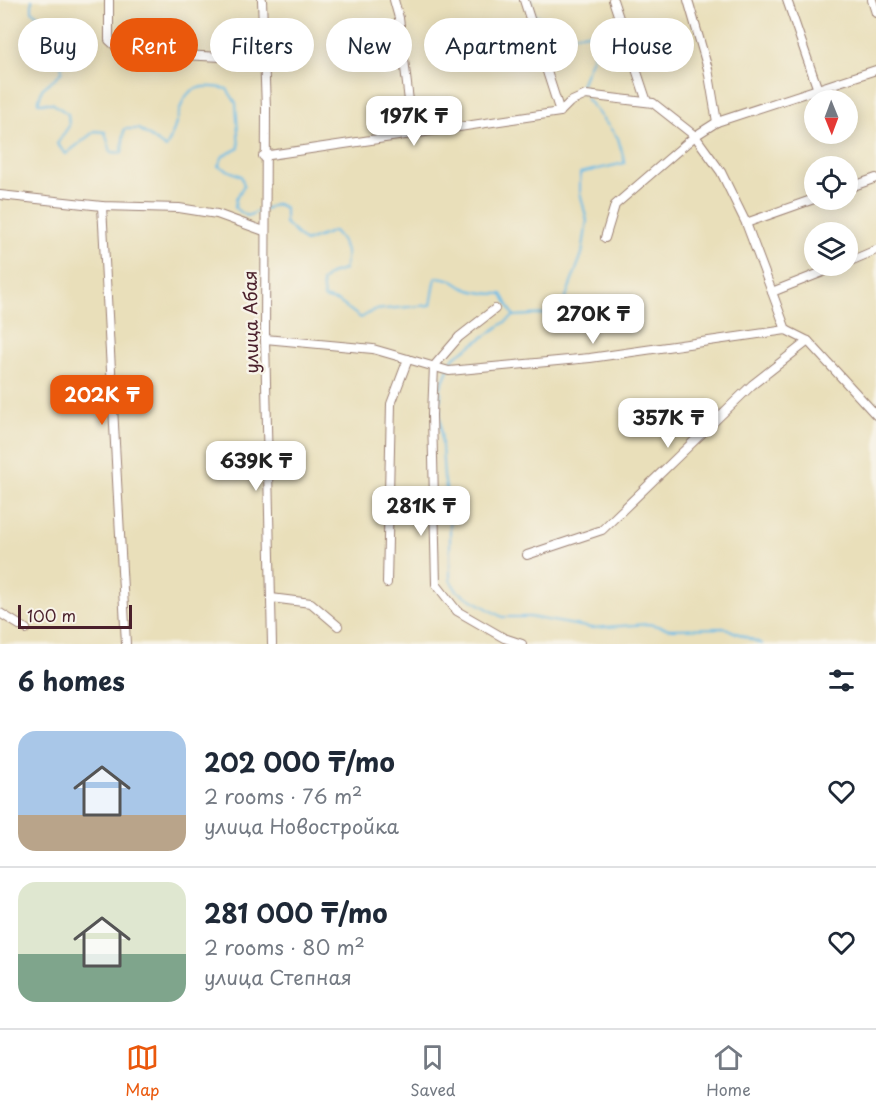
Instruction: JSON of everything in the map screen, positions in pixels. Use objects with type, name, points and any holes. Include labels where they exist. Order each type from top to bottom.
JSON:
[{"type":"street","points":[[109,0],[109,40],[122,52],[210,56]]},
{"type":"street","name":"улица Абая","points":[[262,0],[262,18]]},
{"type":"street","points":[[394,0],[399,18],[413,134]]},
{"type":"street","points":[[524,0],[560,112]]},
{"type":"street","points":[[613,0],[647,102]]},
{"type":"street","points":[[688,0],[708,69],[717,122]]},
{"type":"street","points":[[787,0],[818,90],[876,70]]},
{"type":"street","points":[[872,0],[876,13]]},
{"type":"street","name":"улица Абая","points":[[263,72],[266,108],[263,156],[265,339],[273,644]]},
{"type":"street","points":[[605,238],[615,206],[695,136],[717,122],[804,94]]},
{"type":"street","points":[[263,156],[560,112],[570,102],[586,95],[653,103],[695,136],[721,172],[746,223],[786,330]]},
{"type":"street","points":[[858,184],[876,178]]},
{"type":"street","points":[[0,195],[102,206],[179,208],[217,214],[264,231]]},
{"type":"street","points":[[746,223],[804,203]]},
{"type":"street","points":[[102,206],[126,644]]},
{"type":"street","points":[[858,258],[876,250]]},
{"type":"street","points":[[772,292],[813,276]]},
{"type":"street","points":[[495,309],[459,337],[434,366],[432,415],[436,584],[457,611],[504,638],[522,644]]},
{"type":"street","points":[[265,339],[373,349],[449,371],[590,358],[786,330],[808,341],[876,415]]},
{"type":"street","points":[[527,555],[602,530],[752,385],[808,341]]},
{"type":"street","points":[[387,583],[392,404],[408,359]]},
{"type":"street","points":[[271,598],[311,603],[338,626]]},
{"type":"street","points":[[0,613],[26,629]]},
{"type":"waterway","points":[[32,0],[32,11],[52,25],[49,49],[61,61],[62,72],[42,89],[38,103],[52,103],[68,114],[69,126],[57,144],[66,154],[95,131],[105,132],[111,152],[122,153],[124,129],[139,129],[166,148],[183,101],[189,93],[197,88],[227,89],[236,103],[239,148],[223,156],[218,166],[241,176],[244,185],[236,199],[235,208],[247,216],[277,204],[285,208],[285,223],[305,242],[334,231],[345,249],[345,264],[344,270],[330,274],[322,282],[324,298],[339,302],[361,318],[374,310],[431,305],[436,277],[450,280],[471,291],[502,294],[514,316]]},
{"type":"waterway","points":[[530,0],[534,14],[575,35],[595,32],[598,43],[579,90],[583,94]]},
{"type":"waterway","points":[[586,98],[618,138],[625,163],[580,173],[580,192],[587,221],[582,254],[561,310],[547,314],[514,316],[453,358],[441,386],[440,415],[444,477],[450,509],[450,580],[457,591],[502,617],[530,617],[592,628],[649,624],[670,629],[725,628],[762,644]]}]
